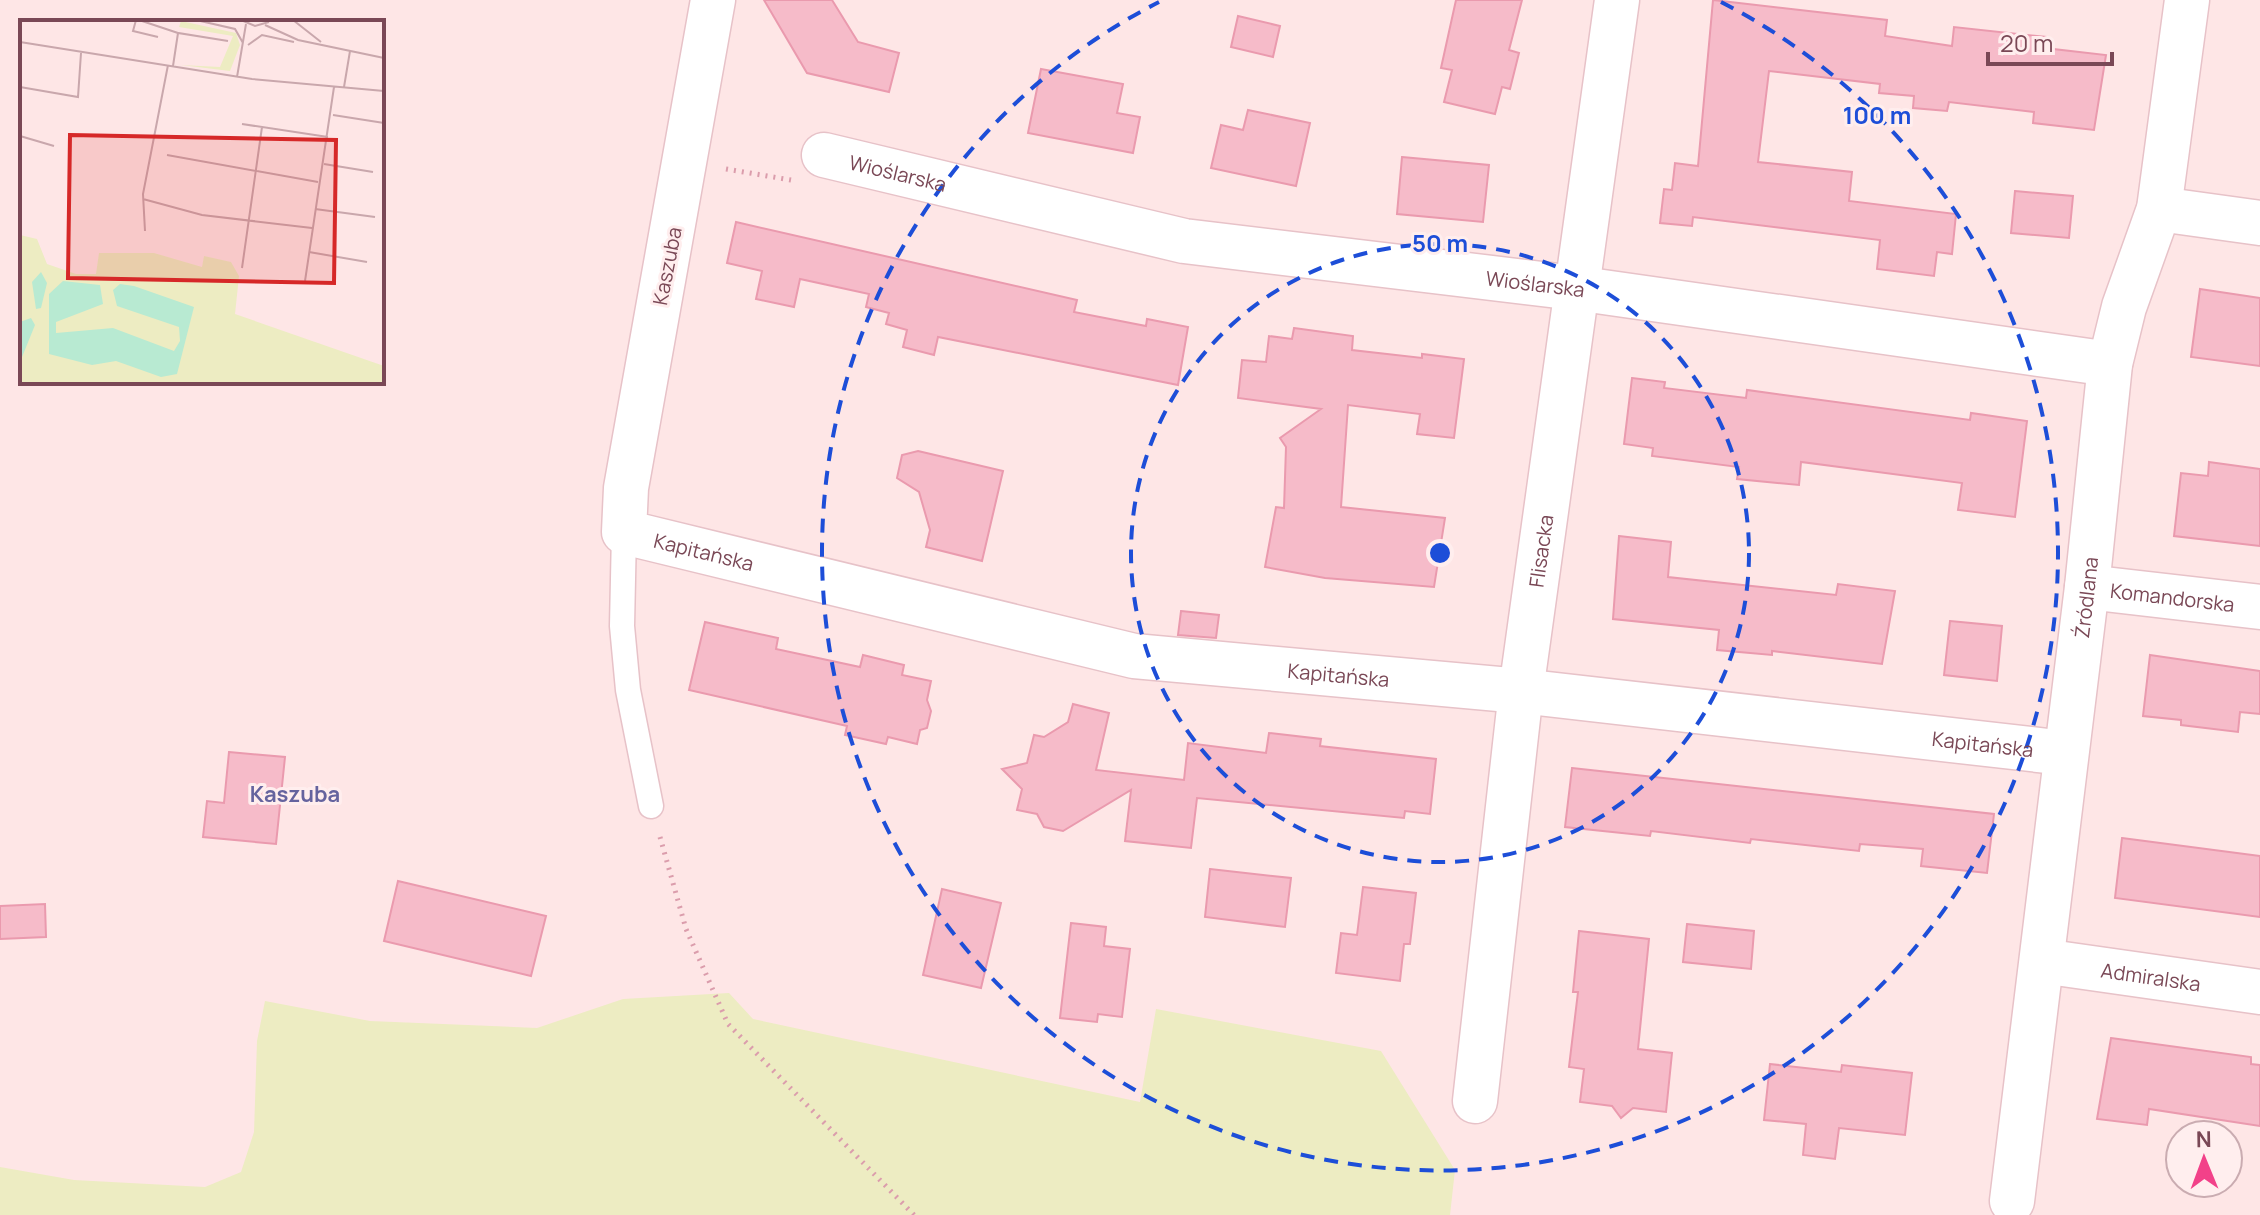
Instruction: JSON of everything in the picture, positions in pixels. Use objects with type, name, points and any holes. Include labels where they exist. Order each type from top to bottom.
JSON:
[{"type":"street","name":"Kaszuba","points":[[624,532],[626,488],[713,0]]},
{"type":"street","name":"Flisacka","points":[[1475,1101],[1521,691],[1617,0]]},
{"type":"street","name":"Źródlana","points":[[2012,1201],[2087,587],[2110,364],[2124,307],[2159,209],[2187,0]]},
{"type":"street","name":"Wioślarska","points":[[824,155],[1184,241],[1575,288],[2110,364]]},
{"type":"street","points":[[2159,209],[2260,223]]},
{"type":"street","name":"Kapitańska","points":[[624,532],[1134,656],[1521,691],[2065,753]]},
{"type":"street","name":"Komandorska","points":[[2087,587],[2260,607]]},
{"type":"street","name":"Admiralska","points":[[2042,961],[2260,992]]},
{"type":"lane","points":[[624,532],[624,652],[628,690],[651,806]]},
{"type":"path","points":[[686,159],[776,180],[797,180],[814,172],[824,155]]},
{"type":"path","points":[[651,806],[686,929],[728,1024],[914,1215]]},
{"type":"green space","points":[[729,993],[753,1019],[1140,1102],[1156,1009],[1381,1051],[1455,1170],[1450,1215],[0,1215],[0,1167],[74,1180],[205,1187],[241,1172],[254,1132],[257,1041],[265,1001],[370,1021],[537,1028],[623,999]]},
{"type":"building","points":[[764,0],[832,0],[858,42],[899,53],[889,92],[807,73]]},
{"type":"building","points":[[1456,0],[1522,0],[1509,50],[1519,53],[1510,89],[1502,87],[1495,114],[1444,102],[1452,70],[1441,68]]},
{"type":"building","points":[[1713,0],[1887,20],[1885,36],[1952,46],[1954,27],[2046,37],[2045,48],[2106,55],[2094,130],[2033,123],[2034,112],[1949,102],[1947,111],[1913,108],[1914,96],[1879,93],[1880,84],[1769,71],[1758,162],[1852,172],[1849,201],[1956,214],[1952,254],[1937,252],[1934,276],[1877,269],[1880,240],[1693,217],[1692,226],[1660,223],[1664,189],[1672,190],[1675,163],[1698,166]]},
{"type":"building","points":[[1238,16],[1280,26],[1273,57],[1231,47]]},
{"type":"building","points":[[1041,69],[1123,84],[1117,113],[1140,117],[1133,153],[1028,133]]},
{"type":"building","points":[[1248,110],[1310,123],[1296,186],[1211,168],[1221,125],[1243,130]]},
{"type":"building","points":[[1402,157],[1489,165],[1483,222],[1397,214]]},
{"type":"building","points":[[2015,191],[2073,196],[2069,238],[2011,233]]},
{"type":"building","points":[[736,222],[1077,300],[1074,312],[1146,326],[1147,319],[1188,327],[1178,385],[938,337],[934,355],[903,347],[907,330],[886,324],[889,313],[866,307],[869,294],[800,279],[794,307],[756,299],[762,271],[727,263]]},
{"type":"building","points":[[2200,289],[2260,298],[2260,366],[2191,357]]},
{"type":"building","points":[[1294,328],[1353,336],[1352,350],[1464,359],[1454,438],[1417,434],[1420,414],[1348,405],[1341,507],[1445,518],[1434,587],[1325,578],[1265,567],[1276,507],[1284,508],[1286,447],[1280,438],[1321,409],[1238,398],[1242,360],[1266,362],[1269,336],[1292,339]]},
{"type":"building","points":[[1632,378],[1665,382],[1664,388],[1746,398],[1747,390],[1970,420],[1971,413],[2027,421],[2015,517],[1958,510],[1962,483],[1801,462],[1799,485],[1737,479],[1739,467],[1652,456],[1653,448],[1624,444]]},
{"type":"building","points":[[918,451],[1003,471],[982,561],[926,547],[930,530],[919,492],[897,478],[902,455]]},
{"type":"building","points":[[2209,462],[2260,469],[2260,546],[2174,536],[2181,473],[2208,476]]},
{"type":"building","points":[[1619,536],[1671,542],[1668,577],[1836,595],[1838,584],[1895,591],[1882,664],[1772,651],[1772,655],[1717,650],[1719,630],[1613,619]]},
{"type":"building","points":[[1181,611],[1219,615],[1216,638],[1178,635]]},
{"type":"building","points":[[1950,621],[2002,626],[1997,681],[1944,675]]},
{"type":"building","points":[[705,622],[778,638],[776,649],[860,667],[863,655],[904,665],[902,675],[931,681],[927,700],[931,711],[927,728],[920,730],[917,744],[888,737],[886,744],[845,735],[847,726],[689,690]]},
{"type":"building","points":[[2150,655],[2260,671],[2260,714],[2240,712],[2238,732],[2181,725],[2181,720],[2143,716]]},
{"type":"building","points":[[1073,704],[1109,713],[1096,770],[1184,780],[1188,743],[1266,753],[1269,733],[1321,739],[1320,746],[1436,759],[1430,814],[1405,811],[1404,818],[1197,798],[1191,848],[1125,841],[1131,790],[1063,831],[1044,827],[1037,814],[1017,810],[1022,789],[1002,769],[1027,763],[1034,735],[1044,737],[1068,722]]},
{"type":"building","points":[[229,752],[285,757],[276,844],[203,837],[207,801],[224,803]]},
{"type":"building","points":[[1572,768],[1994,814],[1987,873],[1921,866],[1923,849],[1860,844],[1859,851],[1751,839],[1750,843],[1651,831],[1650,836],[1565,827]]},
{"type":"building","points":[[2122,838],[2260,856],[2260,917],[2115,898]]},
{"type":"building","points":[[1210,869],[1291,878],[1285,927],[1205,917]]},
{"type":"building","points":[[398,881],[546,916],[531,976],[384,941]]},
{"type":"building","points":[[1363,887],[1416,893],[1410,944],[1404,944],[1400,981],[1336,973],[1341,933],[1357,935]]},
{"type":"building","points":[[942,889],[1001,903],[981,988],[923,975]]},
{"type":"building","points":[[45,904],[46,937],[0,939],[0,906]]},
{"type":"building","points":[[1071,923],[1106,927],[1104,946],[1130,949],[1122,1017],[1098,1014],[1097,1022],[1060,1018]]},
{"type":"building","points":[[1687,924],[1754,931],[1751,969],[1683,962]]},
{"type":"building","points":[[1579,931],[1649,939],[1638,1049],[1672,1053],[1666,1112],[1633,1108],[1621,1118],[1612,1106],[1580,1102],[1584,1069],[1569,1067],[1578,992],[1573,992]]},
{"type":"building","points":[[2111,1038],[2251,1057],[2251,1064],[2260,1065],[2260,1126],[2244,1124],[2244,1119],[2214,1119],[2149,1109],[2147,1125],[2097,1119]]},
{"type":"building","points":[[1770,1064],[1841,1072],[1842,1065],[1912,1073],[1905,1135],[1839,1128],[1835,1159],[1803,1155],[1806,1124],[1764,1120]]},
{"type":"district","name":"Kaszuba","points":[[295,794]]}]
